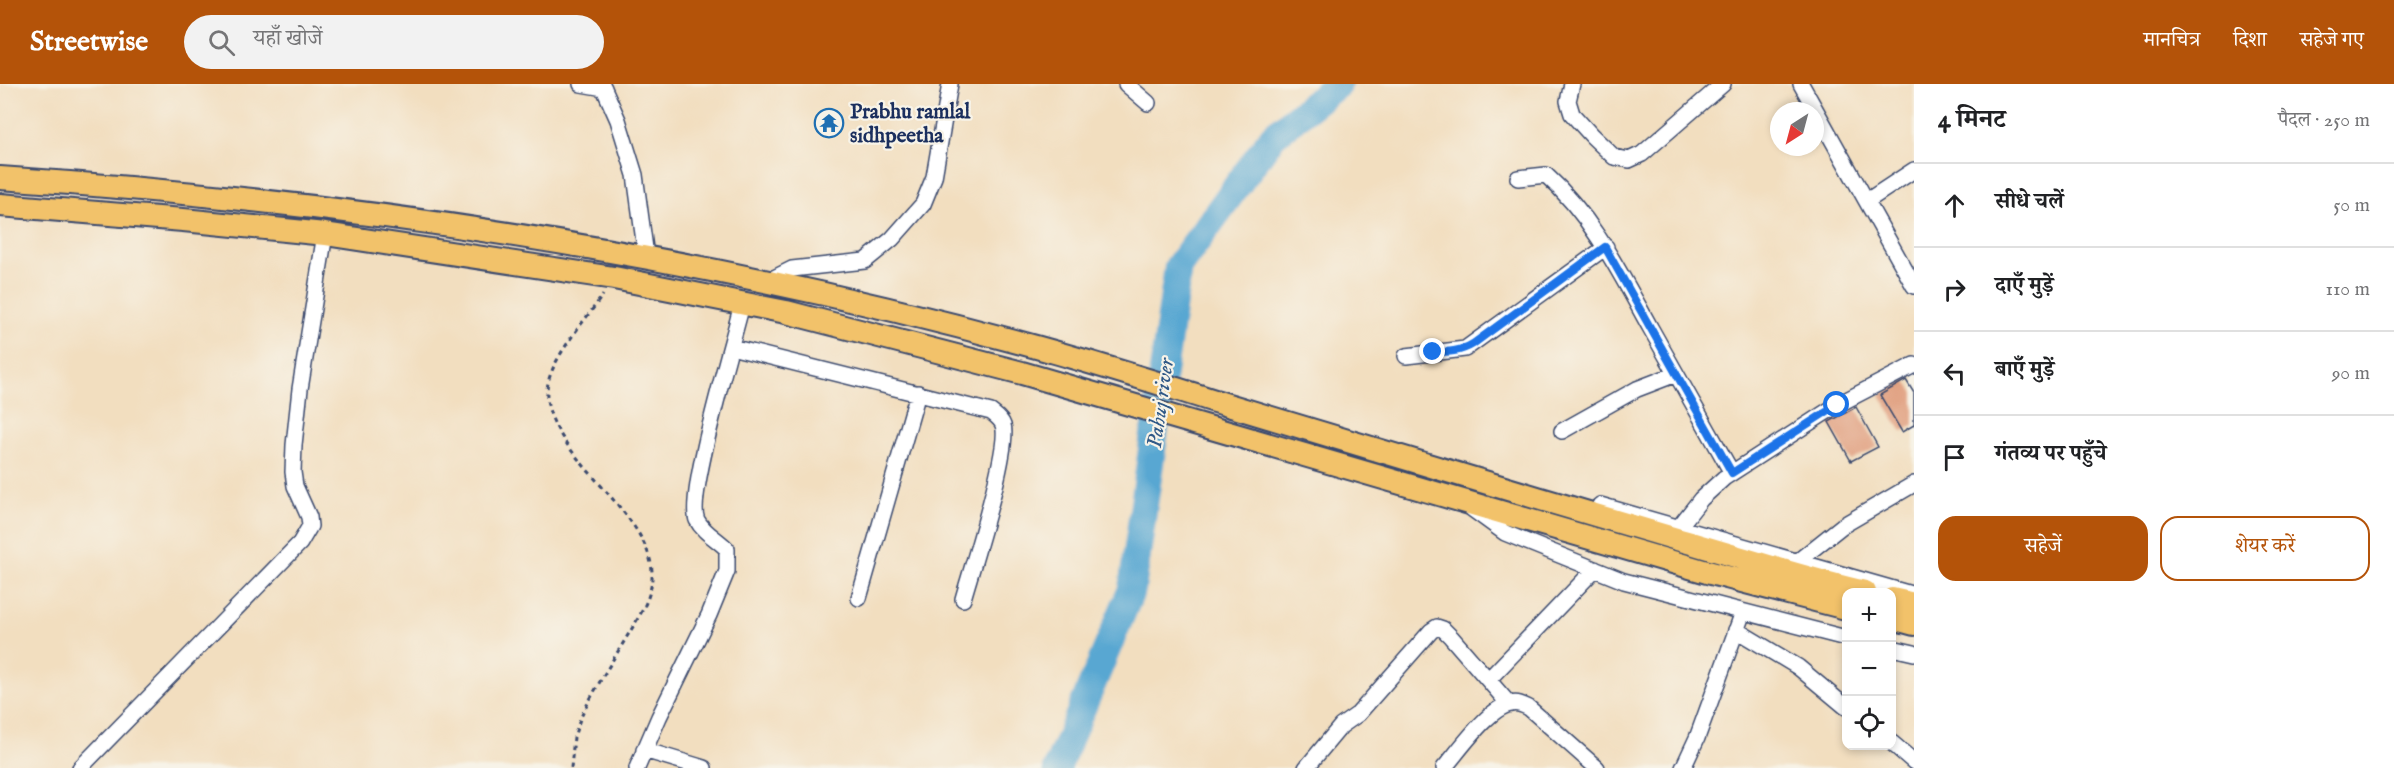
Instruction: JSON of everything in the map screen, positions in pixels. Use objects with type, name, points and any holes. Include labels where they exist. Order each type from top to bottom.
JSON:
[{"type":"highway","points":[[0,178],[198,194],[318,207],[556,240],[646,256],[766,282],[1025,344],[1496,487],[1851,588]]},
{"type":"highway","points":[[0,206],[172,219],[325,234],[614,278],[742,304],[874,334],[1022,373],[1464,503],[1707,572],[1842,607]]},
{"type":"highway","points":[[1531,521],[1539,499]]},
{"type":"highway","points":[[1896,600],[1914,604]]},
{"type":"highway","points":[[1896,619],[1914,624]]},
{"type":"street","points":[[581,84],[603,86],[618,120],[635,175],[646,256]]},
{"type":"street","points":[[766,282],[792,269],[865,261],[892,239],[923,204],[934,177],[950,84]]},
{"type":"street","points":[[1126,84],[1149,103]]},
{"type":"street","points":[[1572,84],[1568,101],[1572,114],[1614,157],[1629,160],[1641,154],[1722,84]]},
{"type":"street","points":[[1801,84],[1914,286]]},
{"type":"street","points":[[1867,201],[1914,170]]},
{"type":"street","points":[[1518,178],[1546,175],[1569,197],[1605,247],[1732,473]]},
{"type":"street","points":[[80,768],[300,543],[309,531],[309,517],[294,479],[294,445],[300,390],[325,234]]},
{"type":"street","points":[[1406,356],[1465,349],[1605,247]]},
{"type":"street","points":[[637,768],[710,615],[728,571],[727,549],[703,529],[696,518],[696,499],[708,433],[742,304]]},
{"type":"street","points":[[732,347],[991,412],[999,418],[1004,426],[1002,450],[993,494],[963,599]]},
{"type":"street","points":[[1679,527],[1701,499],[1732,473],[1837,405],[1914,365]]},
{"type":"street","points":[[1562,431],[1620,398],[1676,374]]},
{"type":"street","points":[[859,598],[918,393]]},
{"type":"street","points":[[1798,561],[1842,526],[1914,484]]},
{"type":"street","points":[[1496,487],[1582,500],[1914,595]]},
{"type":"street","points":[[1464,503],[1505,533],[1624,581],[1842,637]]},
{"type":"street","points":[[1489,679],[1595,569]]},
{"type":"street","points":[[1683,768],[1697,738],[1743,612]]},
{"type":"street","points":[[1306,768],[1341,726],[1358,714],[1437,627],[1443,629],[1509,704]]},
{"type":"street","points":[[1736,630],[1798,667],[1842,704]]},
{"type":"street","points":[[1896,649],[1914,653]]},
{"type":"street","points":[[1444,768],[1493,712],[1509,704],[1519,703],[1529,708],[1594,767]]},
{"type":"street","points":[[1896,746],[1914,762]]},
{"type":"street","points":[[644,750],[704,768]]},
{"type":"path","points":[[571,768],[574,737],[580,719],[641,613],[650,592],[652,577],[650,559],[636,530],[570,448],[547,404],[548,383],[560,356],[614,278]]},
{"type":"building","points":[[1906,380],[1914,393],[1914,425],[1902,432],[1880,395]]},
{"type":"building","points":[[1856,407],[1878,447],[1851,461],[1829,422]]},
{"type":"waterway","name":"Pahuj river","points":[[1057,768],[1132,589],[1178,267],[1273,136],[1338,84]]},
{"type":"place","name":"Prabhu ramlal sidhpeetha","points":[[829,123]]},
{"type":"route","points":[[1433,352],[1465,349],[1605,247],[1732,473],[1837,405]]}]
